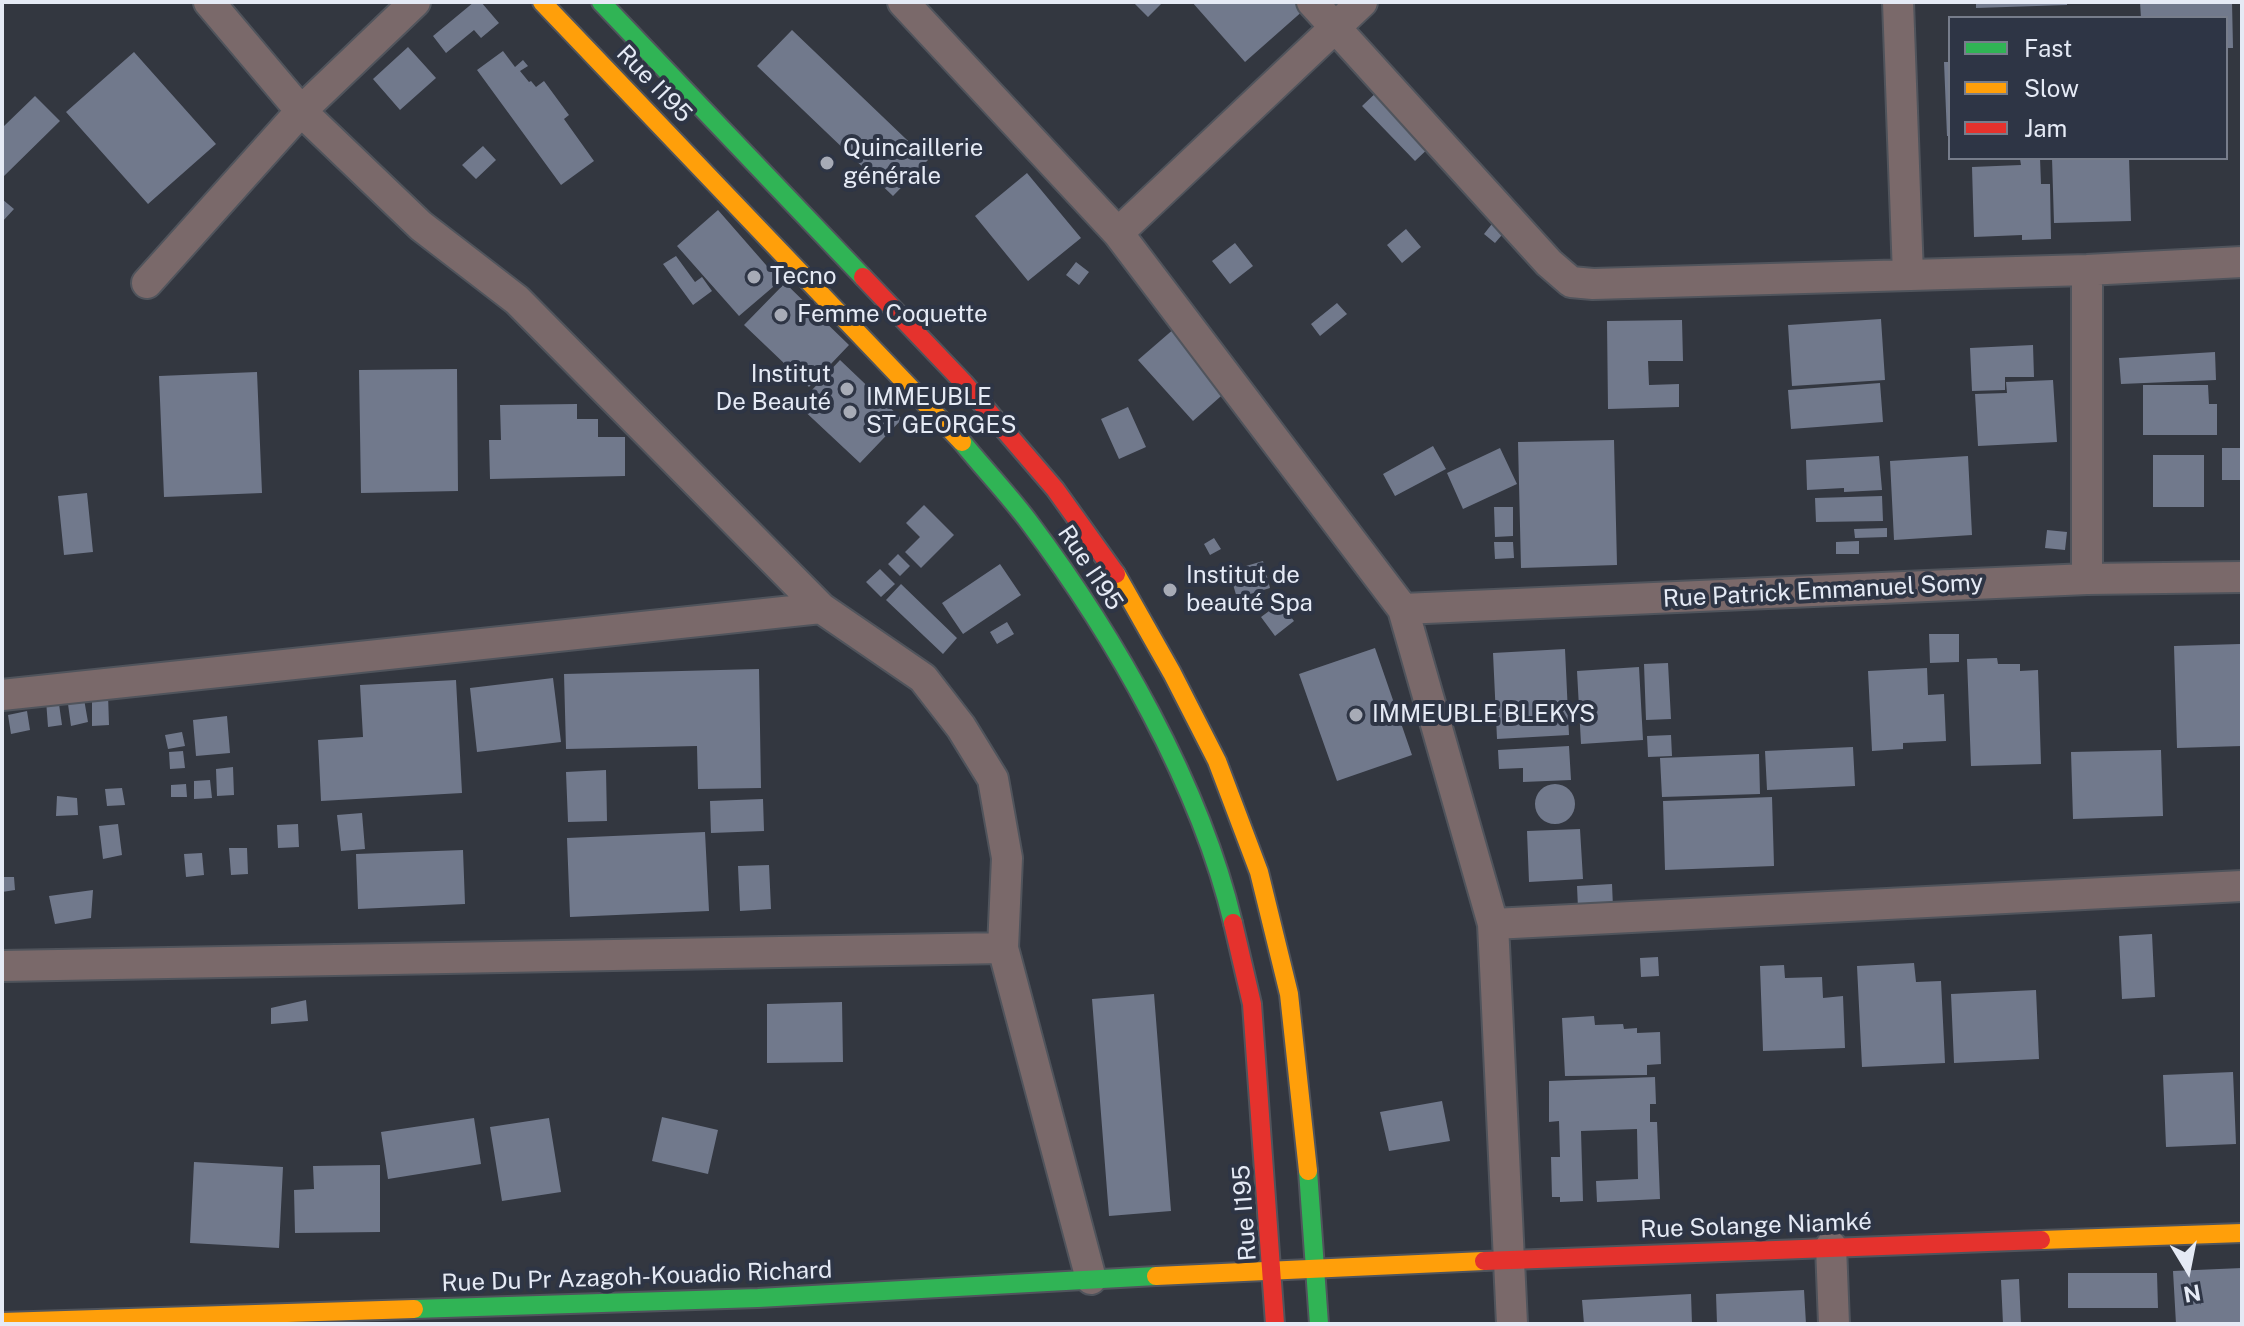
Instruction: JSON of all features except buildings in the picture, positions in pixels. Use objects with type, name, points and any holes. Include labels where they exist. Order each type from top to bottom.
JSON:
[{"type":"main road","name":"Rue I195","points":[[542,2],[940,417],[1028,520],[1096,617],[1184,783],[1225,889],[1252,1004],[1275,1324]]},
{"type":"main road","name":"Rue I195","points":[[601,2],[964,383],[1055,489],[1126,589],[1217,761],[1259,872],[1289,994],[1307,1152],[1319,1324]]},
{"type":"main road","name":"Rue Solange Niamké","points":[[1273,1270],[1831,1246],[2242,1233]]},
{"type":"main road","name":"Rue Du Pr Azagoh-Kouadio Richard","points":[[2,1322],[758,1311],[983,1287],[1273,1270]]},
{"type":"street","points":[[209,2],[301,111],[421,226],[517,300],[821,608],[923,678],[961,727],[993,779],[1007,858],[1003,948],[1091,1279]]},
{"type":"street","points":[[147,283],[301,111],[415,2]]},
{"type":"street","points":[[903,2],[1118,233],[1403,609],[1493,924],[1512,1324]]},
{"type":"street","points":[[1312,2],[1549,263],[1571,282],[1593,284],[2087,270],[2242,262]]},
{"type":"street","points":[[1118,233],[1362,2]]},
{"type":"street","points":[[1898,2],[1908,275]]},
{"type":"street","points":[[2087,270],[2087,579]]},
{"type":"street","name":"Rue Patrick Emmanuel Somy","points":[[1403,609],[2087,579],[2242,577]]},
{"type":"street","points":[[2,695],[821,608]]},
{"type":"street","points":[[1493,924],[2242,886]]},
{"type":"street","points":[[2,966],[1003,948]]},
{"type":"street","points":[[1831,1246],[1834,1324]]},
{"type":"traffic: fast","points":[[601,2],[863,277]]},
{"type":"traffic: fast","points":[[962,442],[1029,522],[1122,662],[1176,765],[1199,818],[1233,923]]},
{"type":"traffic: fast","points":[[1308,1171],[1319,1324]]},
{"type":"traffic: fast","points":[[414,1309],[758,1298],[1156,1276]]},
{"type":"traffic: slow","points":[[542,2],[962,442]]},
{"type":"traffic: slow","points":[[1116,574],[1217,761],[1259,872],[1289,994],[1308,1171]]},
{"type":"traffic: slow","points":[[2041,1240],[2242,1233]]},
{"type":"traffic: slow","points":[[1156,1276],[1484,1261]]},
{"type":"traffic: slow","points":[[2,1322],[414,1309]]},
{"type":"traffic: jam","points":[[863,277],[964,383],[1055,489],[1116,574]]},
{"type":"traffic: jam","points":[[1233,923],[1252,1004],[1275,1324]]},
{"type":"traffic: jam","points":[[1484,1261],[2041,1240]]},
{"type":"place","name":"Quincaillerie générale","points":[[827,163]]},
{"type":"place","name":"Tecno","points":[[754,277]]},
{"type":"place","name":"Femme Coquette","points":[[781,315]]},
{"type":"place","name":"Institut De Beauté","points":[[847,389]]},
{"type":"place","name":"IMMEUBLE ST GEORGES","points":[[850,412]]},
{"type":"place","name":"Institut de beauté Spa","points":[[1170,590]]},
{"type":"place","name":"IMMEUBLE BLEKYS","points":[[1356,715]]}]
